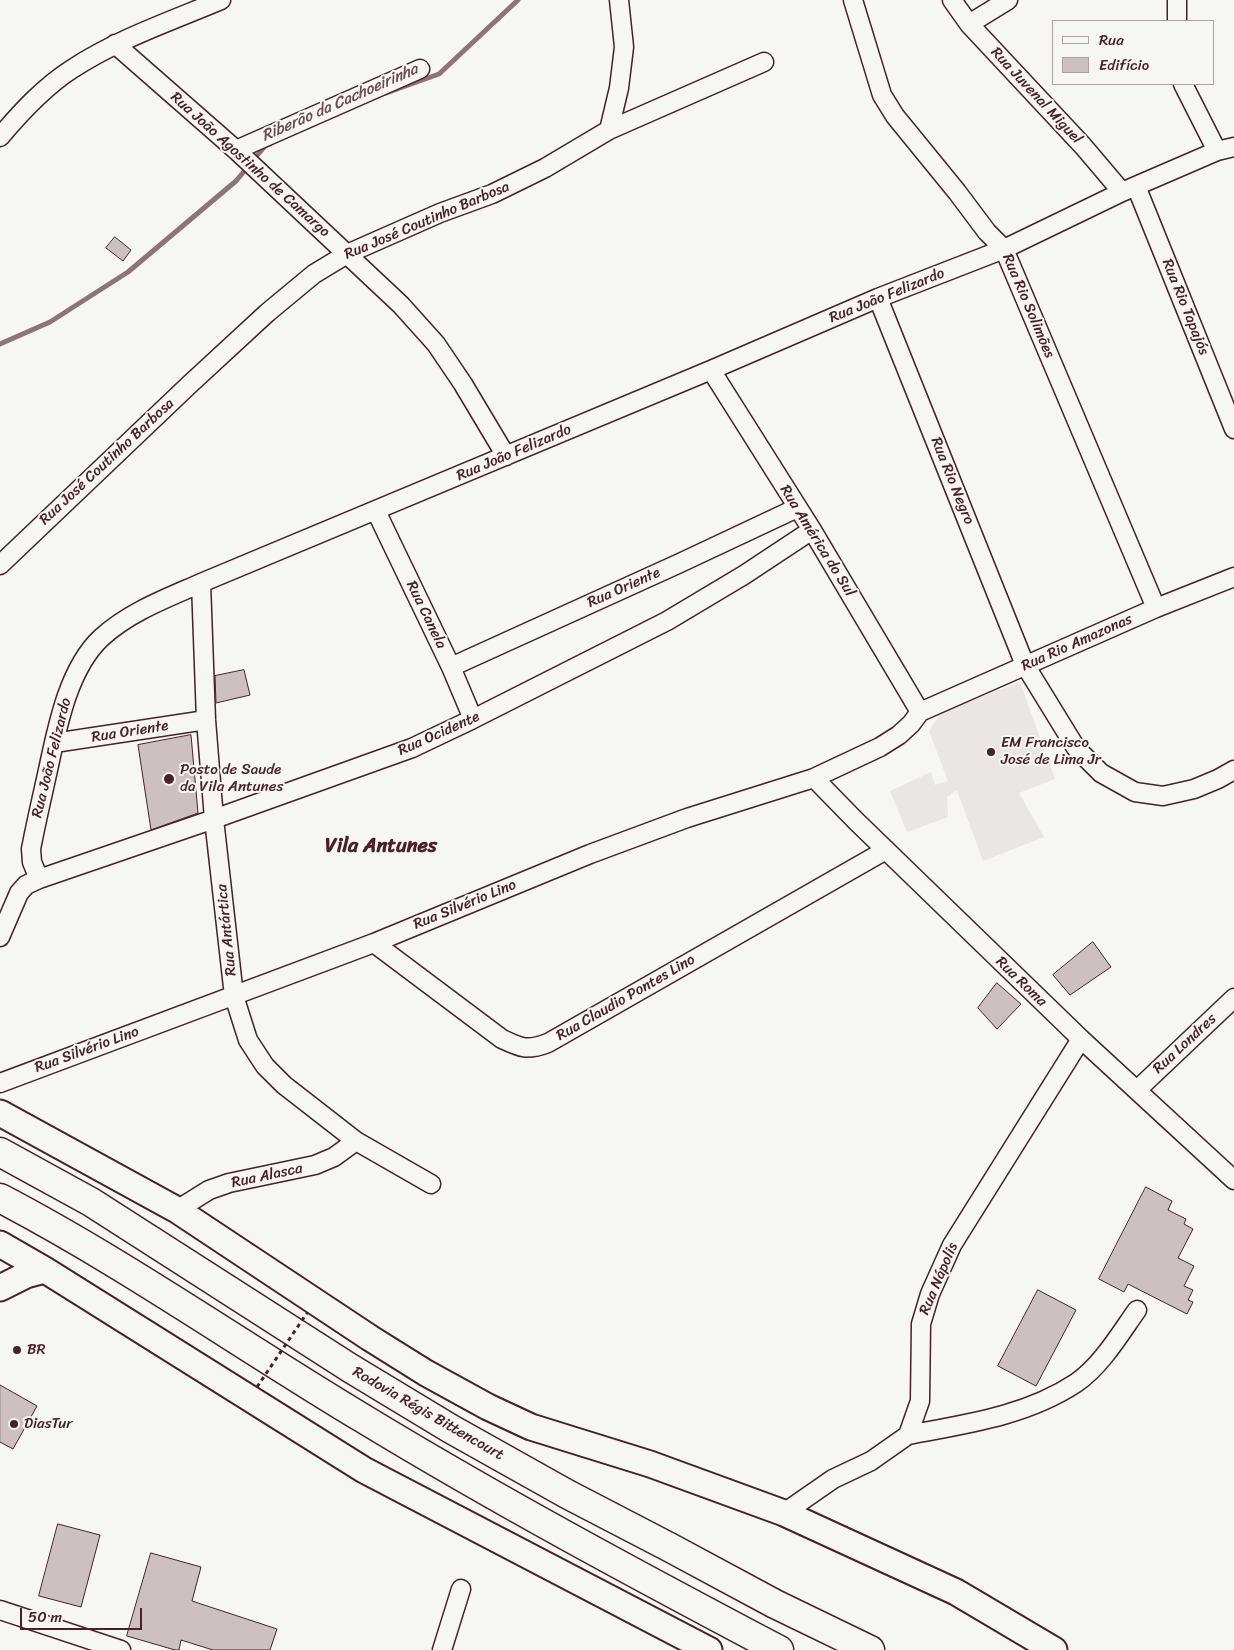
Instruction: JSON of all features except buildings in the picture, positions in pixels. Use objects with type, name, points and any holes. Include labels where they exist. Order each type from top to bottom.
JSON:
[{"type":"highway","name":"Rodovia Régis Bittencourt","points":[[0,1152],[91,1202],[350,1368],[459,1433],[567,1494],[775,1604],[870,1650]]},
{"type":"highway","points":[[0,1198],[116,1263],[354,1413],[492,1496],[779,1650]]},
{"type":"street","points":[[0,137],[26,107],[71,70],[115,44],[221,0]]},
{"type":"street","points":[[609,130],[619,88],[624,47],[619,0]]},
{"type":"street","name":"Rua Rio Solimões","points":[[853,0],[882,95],[895,116],[988,232],[1004,249],[1156,608]]},
{"type":"street","name":"Rua Juvenal Miguel","points":[[952,0],[969,24],[1083,146],[1129,189]]},
{"type":"street","points":[[969,24],[1008,0]]},
{"type":"street","points":[[1176,0],[1176,20]]},
{"type":"street","name":"Rua João Agostinho de Camargo","points":[[115,44],[240,153],[401,305],[436,344],[463,384],[506,456]]},
{"type":"street","name":"Rua José Coutinho Barbosa","points":[[0,565],[189,385],[267,313],[314,274],[347,254],[440,213],[492,194],[546,168],[609,130],[764,62]]},
{"type":"street","points":[[240,153],[420,69]]},
{"type":"street","points":[[1184,85],[1217,151]]},
{"type":"street","name":"Rua João Felizardo","points":[[39,878],[32,862],[32,849],[54,743],[66,696],[81,664],[100,639],[124,620],[201,583],[711,370],[878,298],[1004,249],[1129,189],[1217,151],[1234,147]]},
{"type":"street","name":"Rua Rio Tapajós","points":[[1129,189],[1234,429]]},
{"type":"street","name":"Rua Rio Negro","points":[[878,298],[1025,665],[1076,748],[1101,773],[1135,792],[1164,796],[1194,788],[1218,779],[1234,770]]},
{"type":"street","name":"Rua América do Sul","points":[[711,370],[796,508],[812,530],[920,712]]},
{"type":"street","name":"Rua Oriente","points":[[451,667],[796,508]]},
{"type":"street","name":"Rua Canela","points":[[376,511],[474,719]]},
{"type":"street","name":"Rua Ocidente","points":[[39,878],[214,819],[412,748],[474,719],[666,621],[744,575],[812,530]]},
{"type":"street","name":"Rua Rio Amazonas","points":[[920,712],[1156,608],[1234,577]]},
{"type":"street","name":"Rua Antártica","points":[[201,583],[206,720],[214,819],[234,996],[248,1040],[264,1066],[284,1085],[356,1141],[431,1184]]},
{"type":"street","name":"Rua Silvério Lino","points":[[0,1083],[374,942],[599,850],[687,818],[814,778],[886,743],[911,724],[920,712]]},
{"type":"street","name":"Rua Oriente","points":[[54,743],[206,720]]},
{"type":"street","name":"Rua Roma","points":[[814,778],[1081,1039],[1234,1180]]},
{"type":"street","name":"Rua Claudio Pontes Lino","points":[[374,942],[502,1039],[521,1048],[534,1048],[548,1043],[886,850]]},
{"type":"street","points":[[0,937],[19,893],[26,885],[39,878]]},
{"type":"street","name":"Rua Londres","points":[[1137,1090],[1234,998]]},
{"type":"street","name":"Rua Nápolis","points":[[908,1435],[920,1401],[921,1324],[930,1294],[952,1245],[1081,1039]]},
{"type":"street","points":[[0,1113],[177,1210],[370,1338],[426,1373],[488,1407],[531,1427],[650,1464],[784,1513],[956,1592],[1054,1650]]},
{"type":"street","name":"Rua Alasca","points":[[177,1210],[209,1190],[229,1183],[315,1165],[334,1157],[356,1141]]},
{"type":"street","points":[[0,1244],[45,1270],[364,1470],[709,1650]]},
{"type":"street","points":[[0,1288],[26,1275],[45,1270]]},
{"type":"street","points":[[784,1513],[833,1479],[871,1461],[908,1435],[1005,1415],[1038,1402],[1076,1382],[1101,1359],[1137,1310]]},
{"type":"street","points":[[442,1650],[461,1589]]},
{"type":"street","points":[[0,1610],[121,1650]]},
{"type":"path","points":[[258,1387],[307,1313]]},
{"type":"shaded area","name":"EM Francisco José de Lima Jr","points":[[1020,682],[1055,779],[1019,793],[1044,837],[983,861],[957,790],[947,797],[948,817],[907,832],[890,791],[931,772],[935,785],[948,781],[929,731],[942,712]]},
{"type":"waterway","name":"Riberão da Cachoeirinha","points":[[386,93],[439,74],[518,0]]},
{"type":"waterway","name":"Riberão da Cachoeirinha","points":[[0,344],[50,322],[128,272],[236,181],[265,146],[270,144]]},
{"type":"place","name":"EM Francisco José de Lima Jr","points":[[991,752]]},
{"type":"place","name":"Posto de Saude da Vila Antunes","points":[[169,779]]},
{"type":"place","name":"BR","points":[[17,1350]]},
{"type":"place","name":"DiasTur","points":[[14,1424]]},
{"type":"district","name":"Vila Antunes","points":[[381,847]]}]
